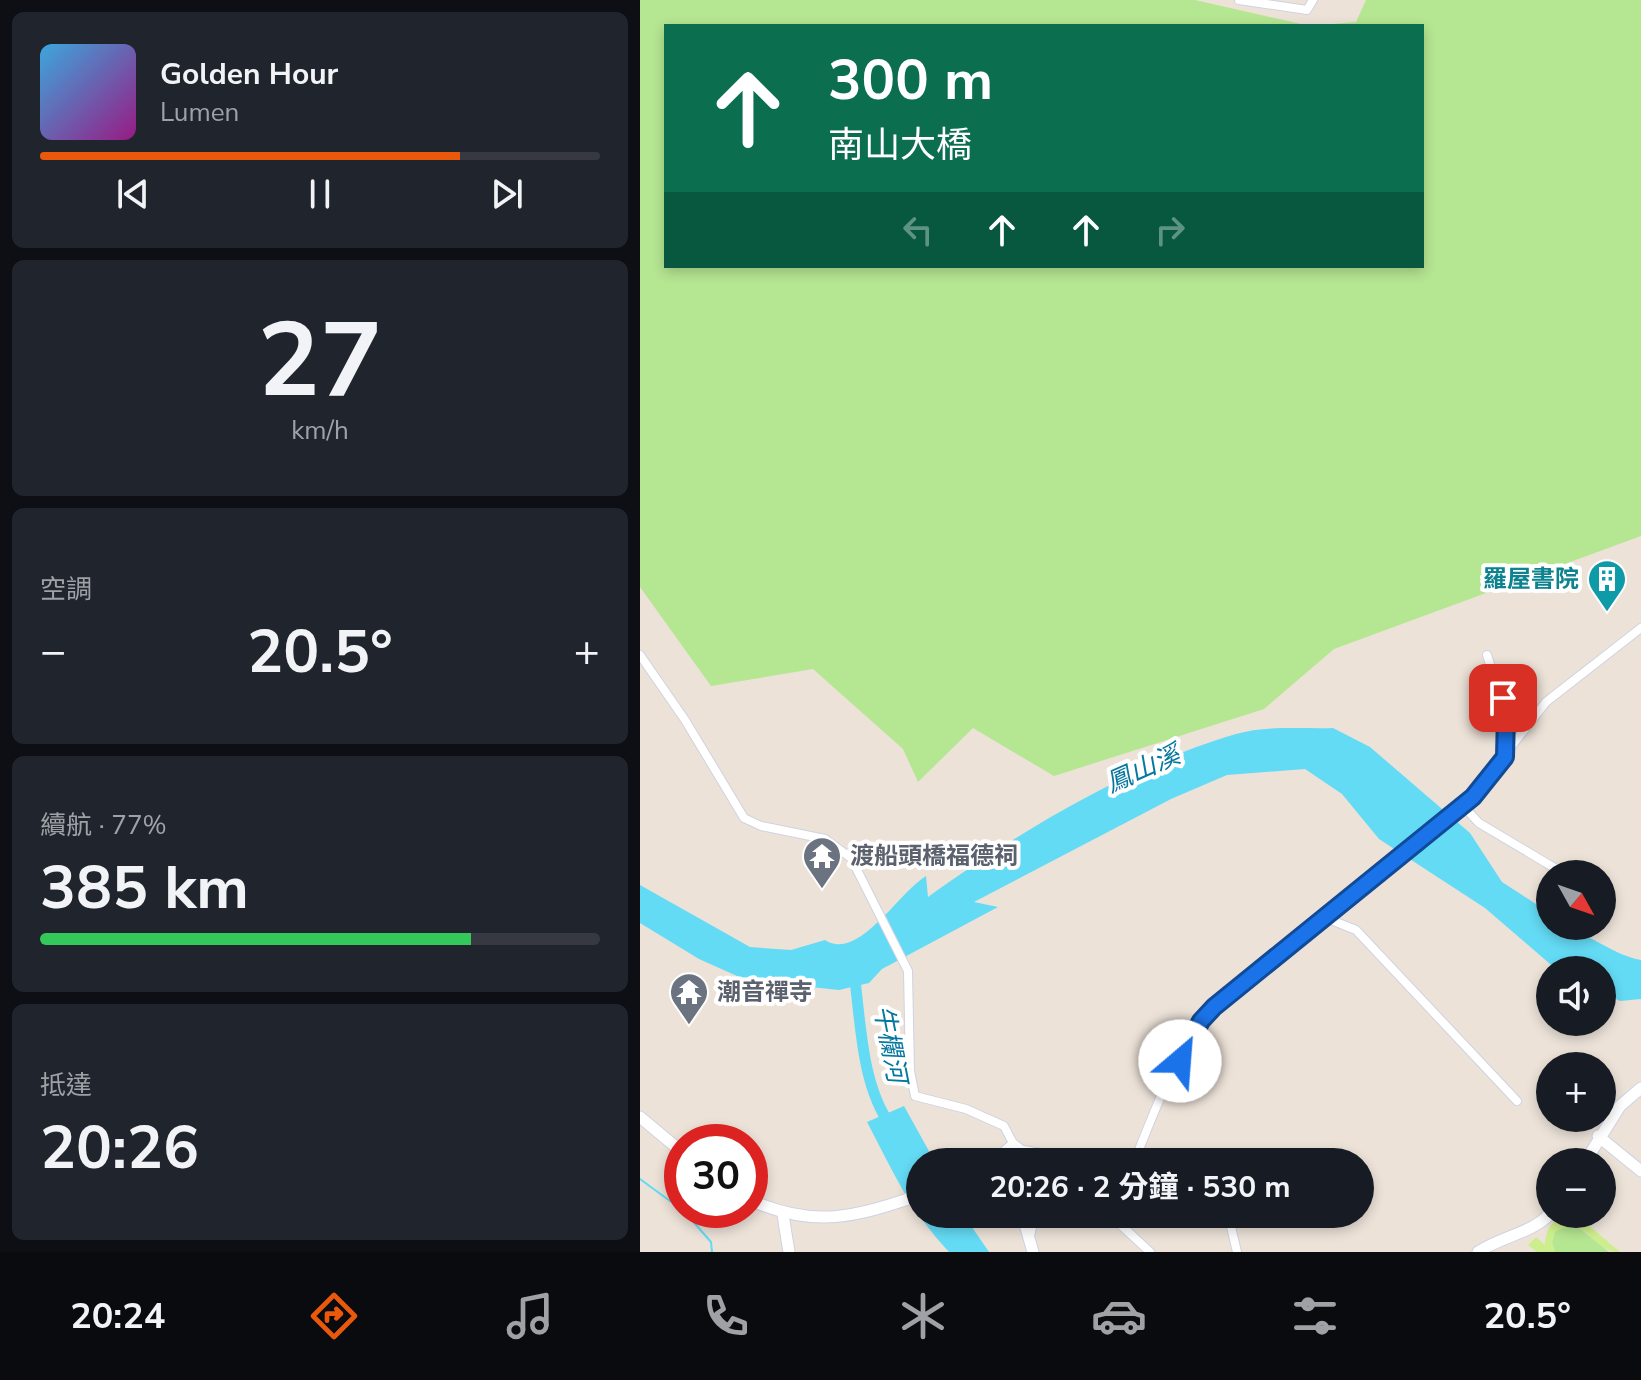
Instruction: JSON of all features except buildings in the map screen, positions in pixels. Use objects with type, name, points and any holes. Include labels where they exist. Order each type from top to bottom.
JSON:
[{"type":"main road","points":[[1592,1148],[1620,1106],[1641,1088]]},
{"type":"main road","points":[[640,1117],[664,1137]]},
{"type":"main road","points":[[1598,1136],[1641,1171]]},
{"type":"main road","points":[[768,1208],[783,1215],[829,1219],[906,1200]]},
{"type":"main road","points":[[783,1215],[790,1251]]},
{"type":"main road","points":[[1478,1252],[1536,1224]]},
{"type":"main road","points":[[1026,1228],[1033,1252]]},
{"type":"street","points":[[1239,0],[1307,10],[1313,0]]},
{"type":"street","points":[[1141,1148],[1201,1021],[1464,807],[1546,702],[1641,628]]},
{"type":"street","points":[[640,655],[685,720],[744,818],[761,826],[825,839],[851,858],[908,971],[910,1071],[915,1096],[966,1109],[1004,1126],[1013,1143],[1020,1148]]},
{"type":"street","points":[[1487,655],[1506,714],[1505,757]]},
{"type":"street","points":[[1464,807],[1479,823],[1541,860]]},
{"type":"street","points":[[1326,918],[1356,930],[1517,1101]]},
{"type":"street","points":[[1007,1148],[1013,1143]]},
{"type":"street","points":[[1029,1239],[1032,1228]]},
{"type":"street","points":[[1124,1228],[1150,1252]]},
{"type":"street","points":[[1231,1228],[1237,1252]]},
{"type":"green space","points":[[640,0],[1195,0],[1301,24],[664,24],[664,268],[1424,268],[1424,24],[1333,24],[1356,22],[1366,0],[1641,0],[1641,536],[1334,649],[1264,709],[1054,776],[973,728],[918,782],[903,749],[813,669],[711,686],[640,587]]},
{"type":"green space","points":[[1550,1228],[1564,1228],[1555,1232],[1552,1242],[1555,1252],[1537,1252],[1528,1245],[1536,1237],[1545,1245]]},
{"type":"green space","points":[[1577,1228],[1592,1228],[1620,1252],[1602,1246]]},
{"type":"green space","points":[[1579,1228],[1609,1252],[1555,1252],[1552,1242],[1555,1231]]},
{"type":"water","name":"鳳山溪","points":[[1333,728],[1370,747],[1470,833],[1502,882],[1536,904],[1536,940],[1595,940],[1641,960],[1641,999],[1616,999],[1616,956],[1541,956],[1485,908],[1379,839],[1342,794],[1305,769],[1227,775],[1171,799],[974,902],[998,907],[882,969],[869,983],[839,990],[746,980],[699,959],[640,923],[640,885],[750,947],[791,950],[825,940],[838,944],[851,942],[877,923],[926,876],[928,897],[998,849],[1116,782],[1196,747],[1247,731]]},
{"type":"water","name":"牛欄河","points":[[904,1106],[927,1148],[906,1148],[906,1195],[903,1190],[867,1122]]},
{"type":"water","name":"牛欄河","points":[[929,1228],[973,1228],[989,1252],[949,1252]]},
{"type":"waterway","name":"牛欄河","points":[[854,973],[868,1072],[881,1110],[891,1126]]},
{"type":"waterway","points":[[640,1179],[664,1197]]},
{"type":"waterway","points":[[699,1228],[711,1242],[712,1252]]},
{"type":"place","name":"羅屋書院","points":[[1607,613]]},
{"type":"place","name":"渡船頭橋福德祠","points":[[822,890]]},
{"type":"place","name":"潮音禪寺","points":[[689,1026]]},
{"type":"route","points":[[1180,1061],[1201,1021],[1214,1007],[1473,797],[1505,757],[1506,714],[1503,698]]}]
